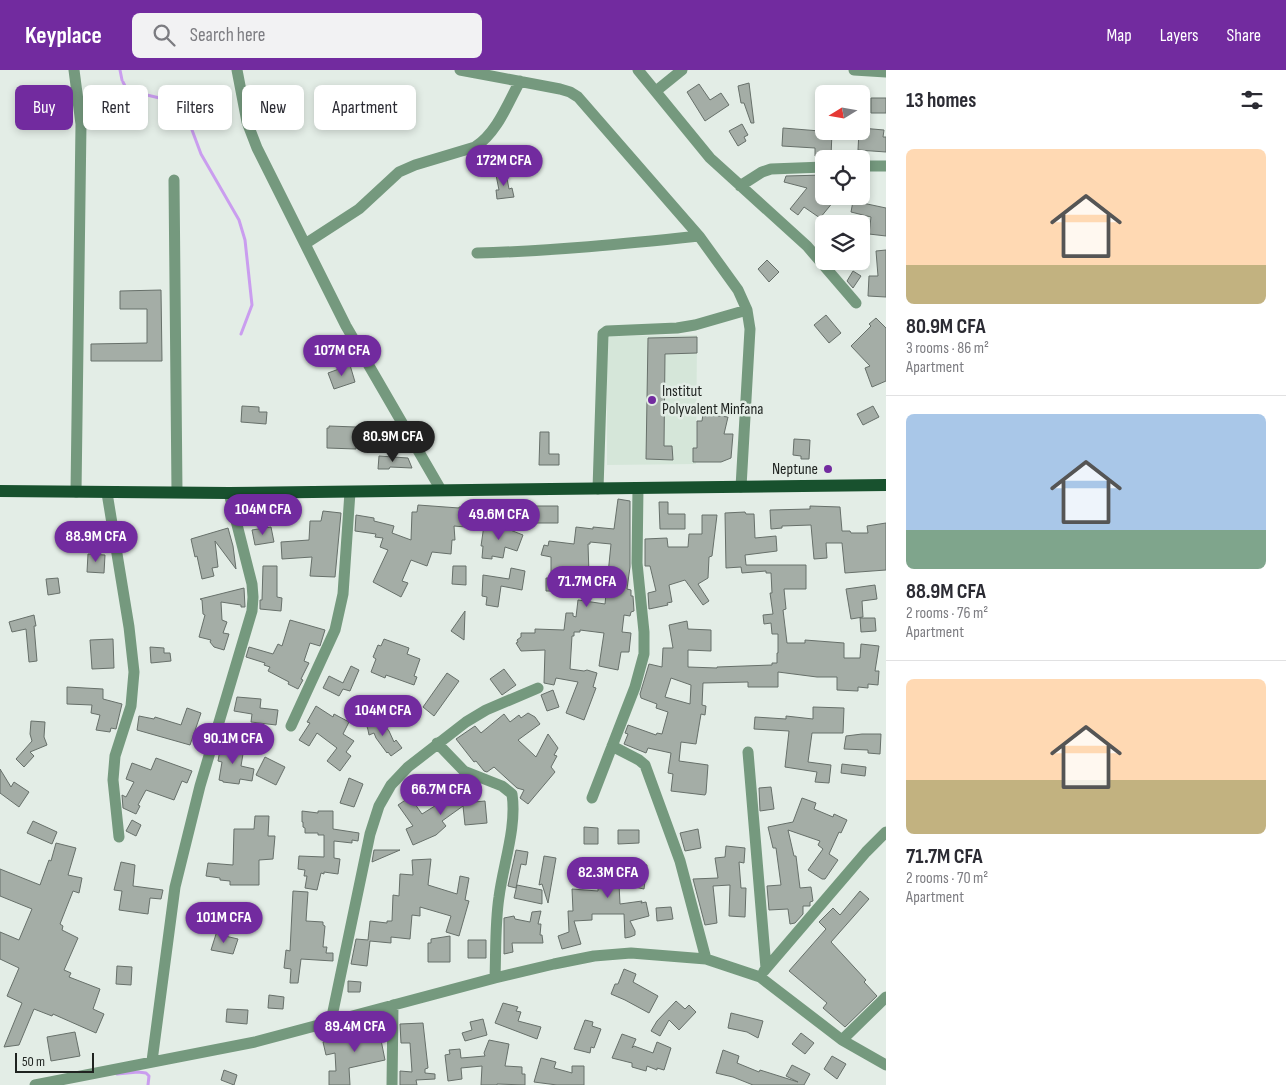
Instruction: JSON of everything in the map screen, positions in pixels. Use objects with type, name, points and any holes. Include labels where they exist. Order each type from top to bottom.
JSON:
[{"type":"main road","points":[[0,491],[229,493],[886,485]]},
{"type":"street","points":[[74,70],[81,124],[76,492]]},
{"type":"street","points":[[237,70],[247,122],[257,148],[346,326],[441,490]]},
{"type":"street","points":[[460,70],[560,89],[578,97],[699,236],[738,290],[747,310],[750,329],[741,487]]},
{"type":"street","points":[[638,70],[710,158],[789,228],[856,303]]},
{"type":"street","points":[[656,91],[682,70]]},
{"type":"street","points":[[854,70],[886,72]]},
{"type":"street","points":[[305,244],[359,209],[399,172],[482,143],[498,121],[520,81]]},
{"type":"street","points":[[870,166],[886,166]]},
{"type":"street","points":[[740,186],[762,172],[771,169],[815,167]]},
{"type":"street","points":[[174,180],[177,492]]},
{"type":"street","points":[[477,253],[539,252],[699,236]]},
{"type":"street","points":[[598,489],[603,334],[607,331],[677,328],[695,325],[747,310]]},
{"type":"street","points":[[592,798],[635,687],[645,644],[637,563],[638,488]]},
{"type":"street","points":[[291,726],[335,630],[342,594],[350,492]]},
{"type":"street","points":[[107,493],[130,626],[134,672],[131,706],[115,756],[113,780],[119,837]]},
{"type":"street","points":[[152,1061],[175,887],[200,786],[254,597],[229,493]]},
{"type":"street","points":[[330,1022],[370,834],[379,806],[391,785],[408,767],[466,722],[486,710],[538,688]]},
{"type":"street","points":[[437,743],[464,771],[502,786],[512,794],[514,804],[499,898],[495,978]]},
{"type":"street","points":[[612,746],[645,765],[680,861],[706,959]]},
{"type":"street","points":[[748,752],[763,972]]},
{"type":"street","points":[[763,972],[866,852],[886,832]]},
{"type":"street","points":[[35,1085],[255,1042],[495,978],[586,958],[631,953],[706,959],[763,972],[842,1040],[886,1065]]},
{"type":"street","points":[[842,1040],[886,996]]},
{"type":"street","points":[[392,1085],[394,1005]]},
{"type":"shaded area","name":"Institut Polyvalent Minfana","points":[[697,335],[696,464],[607,465],[607,336]]},
{"type":"building","points":[[749,83],[754,123],[751,123],[744,103],[741,103],[738,86]]},
{"type":"building","points":[[699,84],[710,100],[721,93],[729,105],[705,121],[687,92]]},
{"type":"building","points":[[871,98],[886,98],[886,113],[871,113]]},
{"type":"building","points":[[742,124],[748,135],[744,137],[746,141],[738,146],[729,131]]},
{"type":"building","points":[[783,128],[815,131],[815,140],[832,140],[831,150],[782,146]]},
{"type":"building","points":[[870,129],[884,130],[883,137],[886,137],[886,152],[858,150],[859,140],[870,140]]},
{"type":"building","points":[[506,173],[509,189],[512,188],[514,197],[497,199],[496,190],[499,190],[496,175]]},
{"type":"building","points":[[815,175],[815,205],[831,205],[822,215],[816,215],[804,207],[798,215],[790,209],[807,188],[784,182],[786,176]]},
{"type":"building","points":[[852,205],[870,205],[886,208],[886,236],[870,234],[870,215],[851,212]]},
{"type":"building","points":[[886,250],[886,297],[868,296],[869,276],[878,276],[876,251]]},
{"type":"building","points":[[767,260],[779,272],[769,282],[758,269]]},
{"type":"building","points":[[853,271],[861,276],[853,288],[847,281]]},
{"type":"building","points":[[161,290],[162,361],[91,361],[91,344],[147,343],[147,309],[120,309],[120,291]]},
{"type":"building","points":[[826,315],[841,333],[829,343],[814,325]]},
{"type":"building","points":[[876,318],[886,328],[886,381],[872,387],[865,368],[870,366],[851,346],[871,326],[869,324]]},
{"type":"building","points":[[697,337],[697,353],[665,354],[664,446],[672,446],[673,460],[646,459],[648,338]]},
{"type":"building","points":[[350,365],[355,382],[334,389],[328,373]]},
{"type":"building","points":[[242,406],[259,407],[259,412],[267,412],[266,424],[241,422]]},
{"type":"building","points":[[873,406],[879,417],[863,425],[857,414]]},
{"type":"building","points":[[703,414],[728,417],[724,434],[733,434],[731,458],[721,462],[693,462],[693,448],[697,448],[697,421],[702,421]]},
{"type":"building","points":[[329,426],[356,427],[356,449],[327,448],[327,428]]},
{"type":"building","points":[[540,432],[549,432],[549,454],[559,454],[559,465],[539,465]]},
{"type":"building","points":[[794,439],[810,440],[809,459],[801,459],[801,456],[793,455]]},
{"type":"building","points":[[379,456],[408,458],[412,468],[390,467],[389,469],[378,469]]},
{"type":"building","points":[[618,499],[630,501],[630,567],[627,589],[631,590],[631,596],[633,596],[634,611],[631,612],[630,616],[624,615],[622,632],[631,633],[629,652],[621,652],[618,670],[599,666],[604,633],[580,630],[580,632],[574,632],[574,636],[572,636],[570,669],[587,670],[597,673],[593,687],[596,688],[584,720],[566,713],[578,682],[556,678],[554,685],[544,683],[545,650],[521,651],[516,643],[521,637],[521,633],[535,633],[535,629],[564,630],[566,613],[573,613],[573,616],[576,617],[578,600],[605,604],[611,544],[590,542],[588,544],[589,574],[586,574],[586,582],[567,584],[566,591],[546,591],[546,578],[551,578],[551,557],[541,555],[544,545],[548,546],[549,541],[574,544],[576,527],[614,529]]},
{"type":"building","points":[[659,502],[668,502],[668,514],[685,514],[685,529],[660,529]]},
{"type":"building","points":[[418,505],[459,508],[478,507],[477,528],[454,526],[455,540],[452,540],[451,554],[432,552],[427,566],[411,560],[402,581],[408,583],[401,597],[373,582],[388,550],[380,547],[383,538],[375,537],[376,534],[355,531],[356,515],[374,518],[374,521],[394,526],[392,533],[411,540],[412,512],[417,512]]},
{"type":"building","points":[[532,506],[558,506],[558,523],[532,523]]},
{"type":"building","points":[[810,506],[840,507],[842,531],[868,533],[867,526],[886,523],[886,570],[845,573],[842,543],[826,543],[827,558],[814,559],[811,525],[782,526],[782,528],[771,529],[770,510],[810,509]]},
{"type":"building","points":[[323,511],[341,513],[335,577],[310,576],[312,557],[282,559],[281,542],[309,540],[310,521],[321,521]]},
{"type":"building","points":[[745,512],[746,514],[754,514],[755,538],[776,536],[777,551],[745,555],[746,565],[806,565],[806,589],[784,589],[786,609],[783,610],[787,643],[805,643],[805,640],[844,643],[844,658],[860,658],[861,644],[879,646],[875,671],[879,671],[878,685],[868,684],[868,688],[858,687],[858,691],[837,690],[837,677],[817,677],[778,672],[778,687],[748,687],[748,682],[703,683],[702,705],[706,706],[705,715],[701,714],[696,744],[681,742],[679,761],[708,765],[706,793],[705,795],[671,791],[673,774],[668,773],[671,753],[648,748],[646,753],[624,744],[628,734],[625,733],[628,725],[656,735],[657,733],[662,734],[668,712],[656,708],[657,704],[641,698],[640,694],[649,664],[662,667],[663,648],[673,648],[669,625],[687,621],[688,629],[711,630],[711,651],[688,650],[688,667],[717,668],[772,665],[772,663],[777,663],[778,634],[772,634],[771,623],[764,624],[763,615],[773,614],[770,593],[772,593],[771,573],[766,573],[766,571],[742,573],[741,567],[726,568],[725,513]],"holes":[[[671,678],[691,685],[690,704],[665,697]]]},
{"type":"building","points":[[702,515],[717,515],[712,556],[709,557],[708,578],[698,584],[709,601],[703,605],[685,580],[669,585],[672,602],[667,603],[668,605],[649,609],[648,593],[656,591],[650,566],[645,566],[645,539],[667,538],[668,547],[688,547],[689,534],[702,534]]},
{"type":"building","points":[[484,525],[505,528],[523,535],[517,551],[505,547],[503,558],[492,556],[492,559],[482,558],[483,546],[481,546]]},
{"type":"building","points":[[271,527],[274,542],[255,545],[252,530]]},
{"type":"building","points":[[228,528],[236,569],[215,541],[218,567],[212,568],[214,576],[202,579],[191,539]]},
{"type":"building","points":[[88,554],[105,555],[104,573],[87,572]]},
{"type":"building","points":[[263,566],[277,566],[277,597],[282,598],[281,611],[260,609]]},
{"type":"building","points":[[453,566],[466,566],[466,585],[452,584]]},
{"type":"building","points":[[511,568],[525,571],[522,590],[501,586],[498,607],[486,605],[487,597],[482,596],[483,575],[509,579]]},
{"type":"building","points":[[58,578],[60,593],[48,595],[46,579]]},
{"type":"building","points":[[875,585],[877,599],[862,601],[863,617],[851,619],[846,589]]},
{"type":"building","points":[[244,588],[245,607],[221,602],[222,620],[227,622],[223,633],[229,634],[224,650],[214,647],[210,642],[211,640],[199,637],[205,615],[203,614],[202,600],[200,599]]},
{"type":"building","points":[[465,611],[464,640],[451,631]]},
{"type":"building","points":[[34,615],[37,661],[29,662],[26,629],[12,632],[9,622]]},
{"type":"building","points":[[860,618],[875,618],[876,631],[861,632]]},
{"type":"building","points":[[290,620],[325,630],[320,646],[310,643],[304,661],[309,663],[298,689],[268,671],[270,667],[264,665],[265,663],[246,657],[249,647],[273,654],[278,644],[282,646]]},
{"type":"building","points":[[113,639],[114,668],[92,669],[90,640]]},
{"type":"building","points":[[384,639],[409,648],[407,654],[420,659],[414,676],[417,677],[414,685],[386,675],[385,678],[371,672],[376,659],[373,657],[378,645],[381,646]]},
{"type":"building","points":[[150,647],[164,648],[164,653],[170,653],[171,661],[151,663]]},
{"type":"building","points":[[351,666],[359,670],[350,691],[343,689],[339,696],[323,688],[329,676],[343,683]]},
{"type":"building","points":[[504,669],[516,685],[502,695],[490,679]]},
{"type":"building","points":[[447,673],[459,681],[434,716],[423,707]]},
{"type":"building","points":[[67,687],[103,689],[103,699],[122,704],[116,729],[111,728],[110,732],[96,730],[100,715],[91,713],[92,705],[67,704]]},
{"type":"building","points":[[553,690],[559,707],[547,711],[541,695]]},
{"type":"building","points":[[237,697],[261,699],[260,708],[278,710],[276,725],[251,722],[252,714],[234,711]]},
{"type":"building","points":[[316,706],[333,717],[334,714],[349,722],[343,734],[354,741],[346,752],[351,756],[340,771],[327,761],[337,748],[317,733],[309,746],[299,740],[310,723],[307,722]]},
{"type":"building","points":[[813,707],[844,708],[843,733],[812,733],[808,762],[831,765],[829,783],[815,782],[817,772],[785,767],[789,731],[754,729],[755,717],[786,719],[786,716],[813,719]]},
{"type":"building","points":[[187,708],[201,713],[190,745],[137,730],[139,716],[154,719],[155,717],[181,725]]},
{"type":"building","points":[[528,713],[535,717],[540,724],[518,740],[536,757],[548,734],[558,748],[554,755],[557,756],[551,767],[555,772],[528,804],[520,798],[524,790],[517,788],[494,767],[487,772],[484,771],[476,761],[474,762],[456,739],[475,726],[481,733],[504,714],[510,722],[519,715],[521,718]]},
{"type":"building","points":[[380,719],[394,742],[396,740],[402,748],[391,756],[374,733],[369,735],[366,723]]},
{"type":"building","points":[[31,721],[45,722],[44,737],[47,745],[30,752],[34,756],[24,767],[16,759],[32,741],[30,734]]},
{"type":"building","points":[[881,734],[880,754],[868,753],[868,750],[844,749],[846,736]]},
{"type":"building","points":[[221,744],[244,748],[241,766],[254,769],[252,781],[240,779],[239,784],[219,780],[222,762],[218,761]]},
{"type":"building","points":[[265,757],[285,767],[276,785],[256,775]]},
{"type":"building","points":[[156,758],[192,771],[187,783],[182,781],[174,800],[146,790],[138,805],[140,806],[136,814],[123,808],[122,795],[126,797],[134,782],[126,779],[132,763],[151,770]]},
{"type":"building","points":[[842,764],[866,767],[865,776],[841,773]]},
{"type":"building","points":[[0,769],[11,787],[14,782],[29,792],[19,807],[0,793]]},
{"type":"building","points":[[349,778],[363,784],[354,807],[340,803]]},
{"type":"building","points":[[771,787],[774,809],[760,811],[759,788]]},
{"type":"building","points":[[462,789],[464,803],[485,801],[487,823],[465,825],[463,806],[442,821],[446,826],[436,835],[413,845],[406,829],[413,826],[398,805],[410,797],[422,814]]},
{"type":"building","points":[[802,798],[816,803],[814,809],[833,817],[834,814],[847,820],[829,854],[838,860],[825,879],[808,870],[823,849],[818,845],[820,841],[788,830],[794,856],[796,856],[800,888],[811,887],[813,901],[810,902],[810,906],[803,906],[803,914],[795,923],[790,924],[788,909],[769,910],[767,886],[781,885],[776,848],[773,848],[768,827],[793,822]]},
{"type":"building","points":[[302,811],[318,813],[318,811],[333,811],[333,829],[359,833],[358,841],[352,840],[352,843],[334,841],[334,858],[340,859],[338,874],[321,873],[317,890],[305,888],[307,876],[304,876],[305,870],[298,869],[299,856],[324,857],[324,835],[305,833]]},
{"type":"building","points":[[255,816],[269,816],[268,836],[275,836],[273,859],[259,860],[259,885],[230,885],[230,881],[206,876],[208,863],[233,865],[234,829],[254,829]]},
{"type":"building","points":[[132,820],[141,825],[136,836],[126,831]]},
{"type":"building","points":[[33,821],[57,832],[52,844],[27,833]]},
{"type":"building","points":[[584,827],[598,828],[598,844],[584,844]]},
{"type":"building","points":[[698,829],[701,848],[685,851],[680,833]]},
{"type":"building","points":[[618,830],[639,830],[639,843],[618,844]]},
{"type":"building","points":[[56,843],[76,848],[68,875],[82,878],[79,893],[73,891],[60,924],[63,926],[62,930],[78,938],[64,970],[71,973],[69,977],[100,989],[93,1009],[104,1014],[96,1033],[53,1014],[52,1016],[34,1009],[19,1045],[4,1047],[22,1003],[7,996],[19,968],[0,959],[0,932],[19,940],[32,909],[0,896],[0,869],[40,885],[49,860],[51,861]]},
{"type":"building","points":[[726,846],[745,848],[744,863],[739,862],[741,888],[746,888],[745,917],[729,916],[730,885],[713,886],[717,923],[705,925],[693,879],[718,878],[715,858],[725,857]]},
{"type":"building","points":[[374,850],[400,850],[372,862]]},
{"type":"building","points":[[516,850],[528,852],[526,865],[521,864],[516,888],[508,886]]},
{"type":"building","points":[[544,856],[556,858],[548,903],[542,884],[539,885]]},
{"type":"building","points":[[431,859],[428,885],[457,894],[460,876],[469,878],[465,900],[469,901],[459,936],[446,932],[451,916],[420,907],[420,916],[412,915],[410,939],[391,937],[391,943],[370,941],[367,966],[351,964],[356,939],[368,940],[370,921],[387,923],[387,921],[392,921],[393,895],[399,896],[400,874],[413,875],[412,860]]},
{"type":"building","points":[[599,861],[627,864],[628,861],[647,865],[644,889],[619,884],[620,904],[646,902],[649,916],[630,921],[635,935],[625,938],[624,914],[592,914],[592,920],[574,921],[581,944],[562,949],[558,936],[569,932],[568,911],[573,911],[572,889],[598,891]]},
{"type":"building","points":[[121,862],[135,865],[133,886],[163,890],[161,899],[150,898],[148,914],[119,910],[122,891],[114,890]]},
{"type":"building","points":[[517,885],[542,890],[542,904],[514,898]]},
{"type":"building","points":[[293,891],[308,892],[306,921],[323,922],[325,926],[323,947],[327,947],[326,953],[333,953],[333,961],[301,959],[298,983],[290,983],[291,969],[284,968],[286,950],[290,951]]},
{"type":"building","points":[[860,891],[869,899],[831,942],[866,980],[864,982],[877,996],[845,1027],[823,1008],[827,1003],[789,971],[826,929],[819,922],[833,908],[840,915]]},
{"type":"building","points":[[671,907],[673,919],[657,921],[656,908]]},
{"type":"building","points":[[541,911],[538,924],[541,924],[540,935],[542,935],[543,943],[512,943],[513,952],[504,954],[504,918],[514,916],[515,919],[530,922],[532,912]]},
{"type":"building","points":[[217,931],[225,934],[225,936],[238,939],[233,954],[211,950]]},
{"type":"building","points":[[450,936],[450,962],[428,962],[428,943],[431,943],[431,939]]},
{"type":"building","points":[[468,940],[486,940],[486,958],[468,958]]},
{"type":"building","points":[[117,966],[132,967],[131,985],[116,984]]},
{"type":"building","points":[[624,969],[636,974],[633,982],[658,996],[649,1013],[611,994],[615,984],[618,984]]},
{"type":"building","points":[[348,981],[361,982],[360,992],[348,992]]},
{"type":"building","points":[[269,995],[284,997],[283,1009],[268,1008]]},
{"type":"building","points":[[676,1001],[685,1009],[689,1005],[696,1012],[679,1030],[669,1020],[660,1036],[651,1031],[657,1021]]},
{"type":"building","points":[[503,1003],[518,1007],[516,1011],[521,1012],[518,1021],[541,1027],[537,1039],[495,1023]]},
{"type":"building","points":[[227,1009],[248,1010],[247,1024],[226,1022]]},
{"type":"building","points":[[731,1013],[763,1021],[758,1038],[747,1032],[728,1028]]},
{"type":"building","points":[[483,1019],[487,1035],[465,1041],[462,1033],[472,1030],[470,1022]]},
{"type":"building","points":[[585,1020],[593,1022],[592,1026],[601,1029],[594,1048],[591,1047],[590,1053],[574,1049]]},
{"type":"building","points":[[423,1023],[428,1068],[425,1069],[425,1073],[435,1074],[435,1079],[416,1080],[417,1085],[400,1085],[400,1071],[412,1072],[410,1043],[401,1043],[400,1024]]},
{"type":"building","points":[[378,1025],[385,1060],[349,1068],[350,1085],[329,1085],[329,1071],[336,1071],[335,1053],[326,1055],[323,1042],[353,1040],[351,1031]]},
{"type":"building","points":[[75,1032],[80,1056],[51,1061],[47,1037]]},
{"type":"building","points":[[801,1033],[814,1043],[805,1054],[792,1044]]},
{"type":"building","points":[[622,1034],[636,1039],[632,1048],[634,1046],[653,1053],[657,1042],[671,1048],[664,1070],[657,1068],[657,1070],[647,1066],[646,1071],[632,1067],[632,1063],[612,1058]]},
{"type":"building","points":[[489,1040],[509,1044],[505,1066],[522,1067],[522,1074],[525,1074],[525,1085],[481,1085],[482,1066],[461,1068],[462,1079],[448,1081],[445,1055],[450,1054],[449,1050],[460,1049],[461,1058],[485,1056],[484,1053]]},
{"type":"building","points":[[723,1050],[739,1056],[737,1063],[759,1072],[760,1070],[798,1082],[786,1076],[792,1065],[810,1074],[804,1085],[753,1085],[716,1073]]},
{"type":"building","points":[[832,1056],[846,1064],[837,1079],[824,1069]]},
{"type":"building","points":[[541,1058],[556,1062],[554,1068],[572,1073],[572,1066],[584,1066],[584,1085],[557,1085],[534,1082]]},
{"type":"building","points":[[224,1070],[237,1075],[234,1085],[221,1080]]},
{"type":"waterway","points":[[120,70],[122,80]]},
{"type":"waterway","points":[[123,82],[130,91],[168,100],[181,108],[189,122],[201,154],[239,220],[245,240],[252,305],[241,334]]},
{"type":"waterway","points":[[117,1074],[146,1073],[149,1076],[148,1085]]},
{"type":"place","name":"Institut Polyvalent Minfana","points":[[652,400]]},
{"type":"place","name":"Neptune","points":[[828,469]]}]
